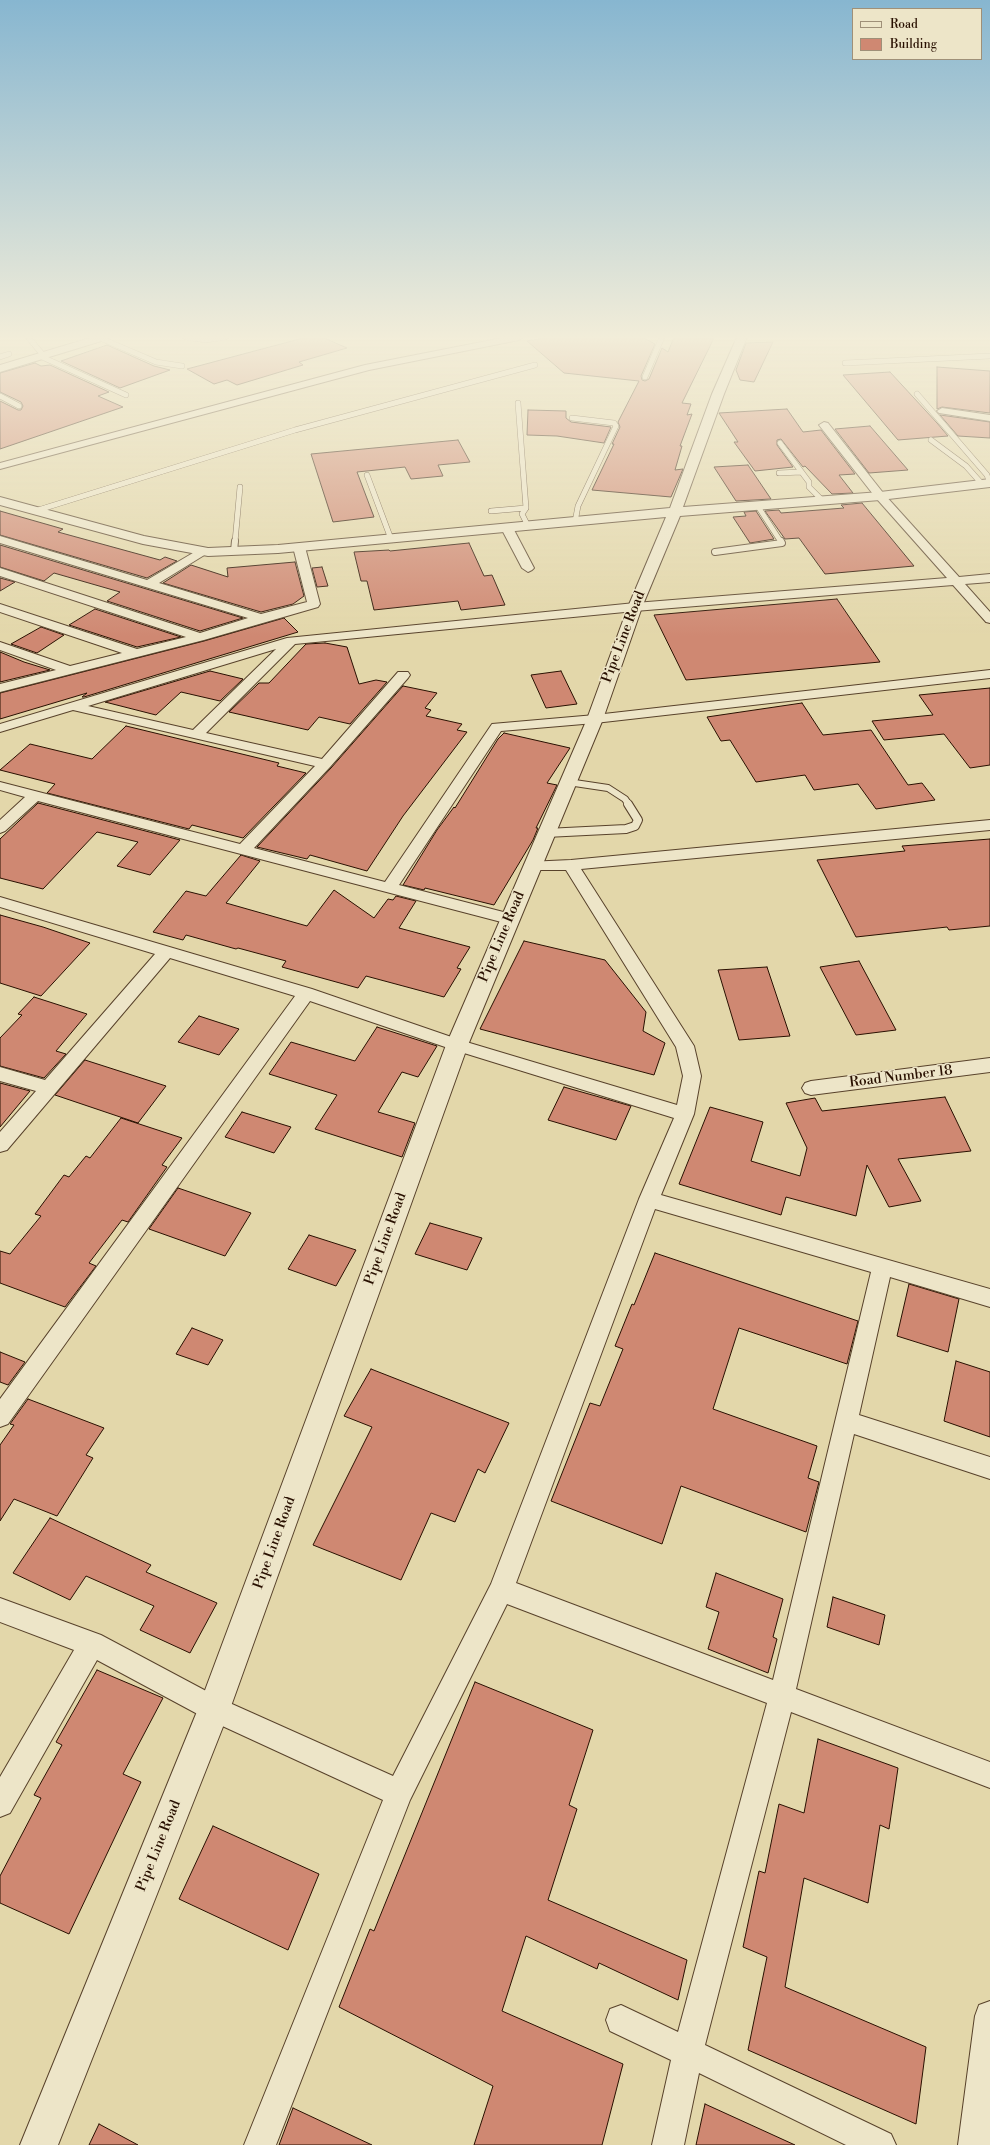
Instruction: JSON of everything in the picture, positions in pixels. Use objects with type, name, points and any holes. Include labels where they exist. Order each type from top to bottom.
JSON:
[{"type":"street","points":[[0,466],[107,437]]},
{"type":"street","name":"Pipe Line Road","points":[[39,2145],[214,1709],[457,1045],[509,919],[595,719],[634,607],[675,512],[702,437]]},
{"type":"street","points":[[834,437],[880,496],[958,581],[990,619]]},
{"type":"street","points":[[0,502],[142,540],[202,552],[298,547],[675,512],[880,496],[987,483]]},
{"type":"street","points":[[507,528],[528,568]]},
{"type":"street","points":[[0,538],[260,618]]},
{"type":"street","points":[[1,687],[200,637],[260,618],[314,604],[298,547]]},
{"type":"street","points":[[149,584],[202,552]]},
{"type":"street","points":[[0,572],[200,637]]},
{"type":"street","points":[[0,728],[291,642],[634,607],[990,578]]},
{"type":"street","points":[[0,608],[135,654]]},
{"type":"street","points":[[197,734],[291,642]]},
{"type":"street","points":[[0,646],[69,670]]},
{"type":"street","points":[[389,888],[496,727],[595,719],[990,674]]},
{"type":"street","points":[[244,849],[325,764],[404,676]]},
{"type":"street","points":[[75,707],[325,764]]},
{"type":"street","points":[[0,786],[509,919]]},
{"type":"street","points":[[0,828],[36,795]]},
{"type":"street","points":[[532,865],[570,865],[990,825]]},
{"type":"street","points":[[260,2145],[399,1793],[501,1590],[649,1199],[685,1114],[692,1076],[685,1046],[570,865]]},
{"type":"street","points":[[0,902],[306,993],[457,1045],[685,1114]]},
{"type":"street","points":[[0,1144],[167,951]]},
{"type":"street","points":[[0,1417],[306,993]]},
{"type":"street","name":"Road Number 18","points":[[811,1088],[990,1065]]},
{"type":"street","points":[[0,1074],[49,1088]]},
{"type":"street","points":[[649,1199],[882,1268],[990,1298]]},
{"type":"street","points":[[668,2145],[688,2052],[782,1696],[882,1268]]},
{"type":"street","points":[[846,1421],[990,1468]]},
{"type":"street","points":[[501,1590],[990,1775]]},
{"type":"street","points":[[0,1610],[92,1644],[214,1709],[399,1793]]},
{"type":"street","points":[[0,1803],[92,1644]]},
{"type":"street","points":[[974,2145],[990,2016]]},
{"type":"street","points":[[621,2020],[880,2145]]},
{"type":"lane","points":[[36,511],[272,437]]},
{"type":"lane","points":[[521,437],[526,508],[522,514],[528,526]]},
{"type":"lane","points":[[576,522],[578,506],[611,437]]},
{"type":"lane","points":[[954,437],[987,475],[987,483]]},
{"type":"lane","points":[[931,440],[987,483]]},
{"type":"lane","points":[[780,443],[809,482],[809,487],[822,500]]},
{"type":"lane","points":[[779,473],[801,472]]},
{"type":"lane","points":[[367,475],[391,538]]},
{"type":"lane","points":[[234,551],[240,487]]},
{"type":"lane","points":[[715,552],[782,543],[757,505]]},
{"type":"lane","points":[[491,511],[526,508]]},
{"type":"lane","points":[[546,833],[626,829],[636,826],[638,820],[625,799],[616,792],[608,788],[568,782]]},
{"type":"building","points":[[0,437],[35,437],[0,449]]},
{"type":"building","points":[[564,437],[607,437],[604,443]]},
{"type":"building","points":[[615,437],[683,437],[675,470],[683,469],[671,497],[592,490],[614,444],[612,444]]},
{"type":"building","points":[[735,437],[826,437],[855,474],[839,475],[853,493],[832,494],[805,466],[803,467],[781,439],[777,440],[777,445],[793,467],[755,471],[734,442],[738,442]]},
{"type":"building","points":[[841,437],[880,437],[908,470],[869,473]]},
{"type":"building","points":[[896,437],[934,437],[898,440]]},
{"type":"building","points":[[458,440],[470,462],[438,465],[443,476],[411,479],[405,467],[357,472],[374,517],[333,522],[311,454]]},
{"type":"building","points":[[748,465],[771,499],[736,501],[714,467]]},
{"type":"building","points":[[862,503],[914,566],[825,574],[799,538],[785,539],[765,511],[779,510],[781,513],[844,508],[841,505]]},
{"type":"building","points":[[0,511],[63,529],[58,532],[160,560],[165,557],[177,561],[147,578],[0,535]]},
{"type":"building","points":[[756,511],[774,539],[750,543],[733,517],[746,516],[744,512]]},
{"type":"building","points":[[469,543],[484,576],[492,575],[505,605],[461,610],[458,601],[374,610],[367,581],[361,581],[354,552],[390,551]]},
{"type":"building","points":[[0,545],[243,618],[200,631],[107,601],[120,592],[54,573],[44,581],[0,567]]},
{"type":"building","points":[[295,562],[304,596],[293,604],[261,612],[163,583],[191,565],[228,577],[227,568]]},
{"type":"building","points":[[322,567],[328,586],[317,587],[312,568]]},
{"type":"building","points":[[0,578],[15,582],[0,591]]},
{"type":"building","points":[[837,599],[880,662],[686,680],[654,615]]},
{"type":"building","points":[[95,609],[181,637],[137,647],[69,625]]},
{"type":"building","points":[[284,618],[298,632],[84,697],[82,697],[87,693],[0,719],[0,693],[204,641]]},
{"type":"building","points":[[41,627],[64,635],[37,653],[11,644]]},
{"type":"building","points":[[325,643],[347,647],[359,684],[376,680],[387,682],[350,724],[319,717],[308,730],[229,712],[259,683],[269,683],[306,644]]},
{"type":"building","points":[[0,652],[24,662],[50,670],[0,682]]},
{"type":"building","points":[[210,671],[243,679],[220,701],[181,692],[156,715],[105,702]]},
{"type":"building","points":[[561,671],[577,704],[546,708],[531,675]]},
{"type":"building","points":[[403,686],[437,693],[425,708],[431,710],[426,716],[462,724],[457,730],[467,732],[403,816],[367,871],[310,855],[307,859],[257,847],[331,768]]},
{"type":"building","points":[[990,688],[990,765],[970,768],[944,734],[884,740],[872,721],[933,715],[919,695]]},
{"type":"building","points":[[802,703],[823,735],[871,730],[908,785],[922,783],[935,800],[876,809],[858,784],[814,790],[805,775],[756,782],[730,740],[721,741],[707,717]]},
{"type":"building","points":[[126,726],[279,763],[277,766],[306,773],[243,838],[192,825],[189,829],[47,793],[55,784],[0,770],[30,744],[92,759]]},
{"type":"building","points":[[504,733],[570,748],[547,783],[557,785],[536,828],[538,828],[533,840],[494,905],[425,888],[424,890],[403,885],[437,830],[454,807],[455,808],[498,739]]},
{"type":"building","points":[[38,803],[180,840],[150,875],[117,866],[138,842],[97,832],[43,889],[0,878],[0,839]]},
{"type":"building","points":[[990,839],[990,926],[949,930],[947,927],[856,937],[817,860],[905,851],[902,846]]},
{"type":"building","points":[[241,855],[260,861],[226,903],[307,926],[334,890],[374,918],[388,899],[393,900],[396,896],[416,901],[399,928],[470,947],[457,968],[461,969],[444,997],[366,976],[358,988],[282,967],[286,961],[186,935],[183,940],[153,932],[186,891],[206,896]]},
{"type":"building","points":[[0,915],[43,927],[90,943],[41,996],[0,983]]},
{"type":"building","points":[[524,941],[605,960],[646,1012],[643,1031],[665,1043],[654,1075],[480,1029]]},
{"type":"building","points":[[859,961],[896,1030],[856,1035],[820,967]]},
{"type":"building","points":[[767,967],[790,1036],[739,1040],[718,970]]},
{"type":"building","points":[[34,997],[87,1014],[56,1051],[66,1054],[44,1078],[0,1066],[0,1038],[22,1015],[18,1014]]},
{"type":"building","points":[[199,1016],[239,1029],[219,1055],[178,1042]]},
{"type":"building","points":[[377,1027],[437,1046],[418,1077],[402,1072],[378,1112],[415,1123],[402,1157],[315,1129],[337,1095],[269,1074],[291,1042],[355,1061]]},
{"type":"building","points":[[85,1060],[166,1086],[138,1123],[55,1095]]},
{"type":"building","points":[[0,1083],[30,1091],[0,1127]]},
{"type":"building","points":[[564,1087],[631,1106],[616,1140],[548,1120]]},
{"type":"building","points":[[945,1097],[971,1151],[898,1159],[921,1201],[889,1207],[867,1165],[856,1216],[786,1197],[781,1215],[679,1184],[710,1107],[763,1122],[751,1161],[800,1176],[807,1148],[786,1103],[815,1098],[822,1111]]},
{"type":"building","points":[[242,1112],[291,1127],[274,1153],[225,1137]]},
{"type":"building","points":[[121,1118],[182,1138],[162,1165],[167,1167],[128,1222],[122,1220],[89,1263],[96,1266],[65,1307],[0,1283],[0,1251],[10,1254],[41,1216],[35,1214],[64,1175],[69,1177],[86,1156],[90,1158]]},
{"type":"building","points":[[178,1188],[251,1213],[225,1256],[149,1229]]},
{"type":"building","points":[[430,1223],[482,1238],[467,1270],[415,1254]]},
{"type":"building","points":[[309,1235],[356,1250],[336,1286],[288,1269]]},
{"type":"building","points":[[655,1253],[858,1321],[847,1364],[739,1328],[713,1409],[817,1446],[808,1478],[819,1482],[806,1532],[681,1486],[662,1544],[551,1501],[590,1403],[600,1406],[623,1349],[615,1346],[632,1304],[634,1305]]},
{"type":"building","points":[[909,1284],[959,1299],[948,1352],[897,1336]]},
{"type":"building","points":[[192,1328],[223,1340],[208,1365],[176,1354]]},
{"type":"building","points":[[0,1352],[25,1362],[8,1385],[0,1382]]},
{"type":"building","points":[[956,1361],[990,1372],[990,1437],[944,1421]]},
{"type":"building","points":[[371,1369],[509,1423],[485,1473],[478,1469],[455,1522],[431,1513],[401,1580],[313,1545],[372,1427],[344,1416]]},
{"type":"building","points":[[28,1399],[104,1428],[86,1455],[93,1458],[57,1516],[14,1499],[0,1521],[0,1445],[14,1425],[10,1424]]},
{"type":"building","points":[[50,1518],[151,1565],[146,1572],[217,1603],[190,1653],[140,1630],[154,1606],[86,1576],[70,1600],[13,1573]]},
{"type":"building","points":[[716,1573],[783,1599],[773,1637],[777,1639],[768,1673],[708,1649],[719,1612],[706,1607]]},
{"type":"building","points":[[833,1597],[885,1615],[879,1645],[827,1627]]},
{"type":"building","points":[[97,1670],[163,1698],[123,1774],[141,1782],[69,1934],[0,1903],[0,1876],[41,1798],[34,1795],[62,1745],[56,1742]]},
{"type":"building","points":[[475,1682],[593,1730],[569,1805],[577,1809],[548,1900],[687,1960],[678,2000],[599,1963],[597,1969],[526,1936],[502,2011],[623,2064],[602,2145],[474,2145],[493,2086],[339,2007],[370,1929],[374,1931]]},
{"type":"building","points":[[818,1739],[898,1768],[889,1829],[880,1825],[868,1903],[804,1878],[785,1987],[926,2047],[916,2124],[748,2050],[767,1957],[743,1947],[759,1871],[765,1873],[779,1804],[804,1813]]},
{"type":"building","points":[[213,1826],[319,1874],[288,1950],[179,1899]]},
{"type":"building","points":[[705,2104],[795,2145],[696,2145]]},
{"type":"building","points":[[293,2108],[372,2145],[279,2145]]},
{"type":"building","points":[[99,2124],[138,2145],[89,2145]]}]
